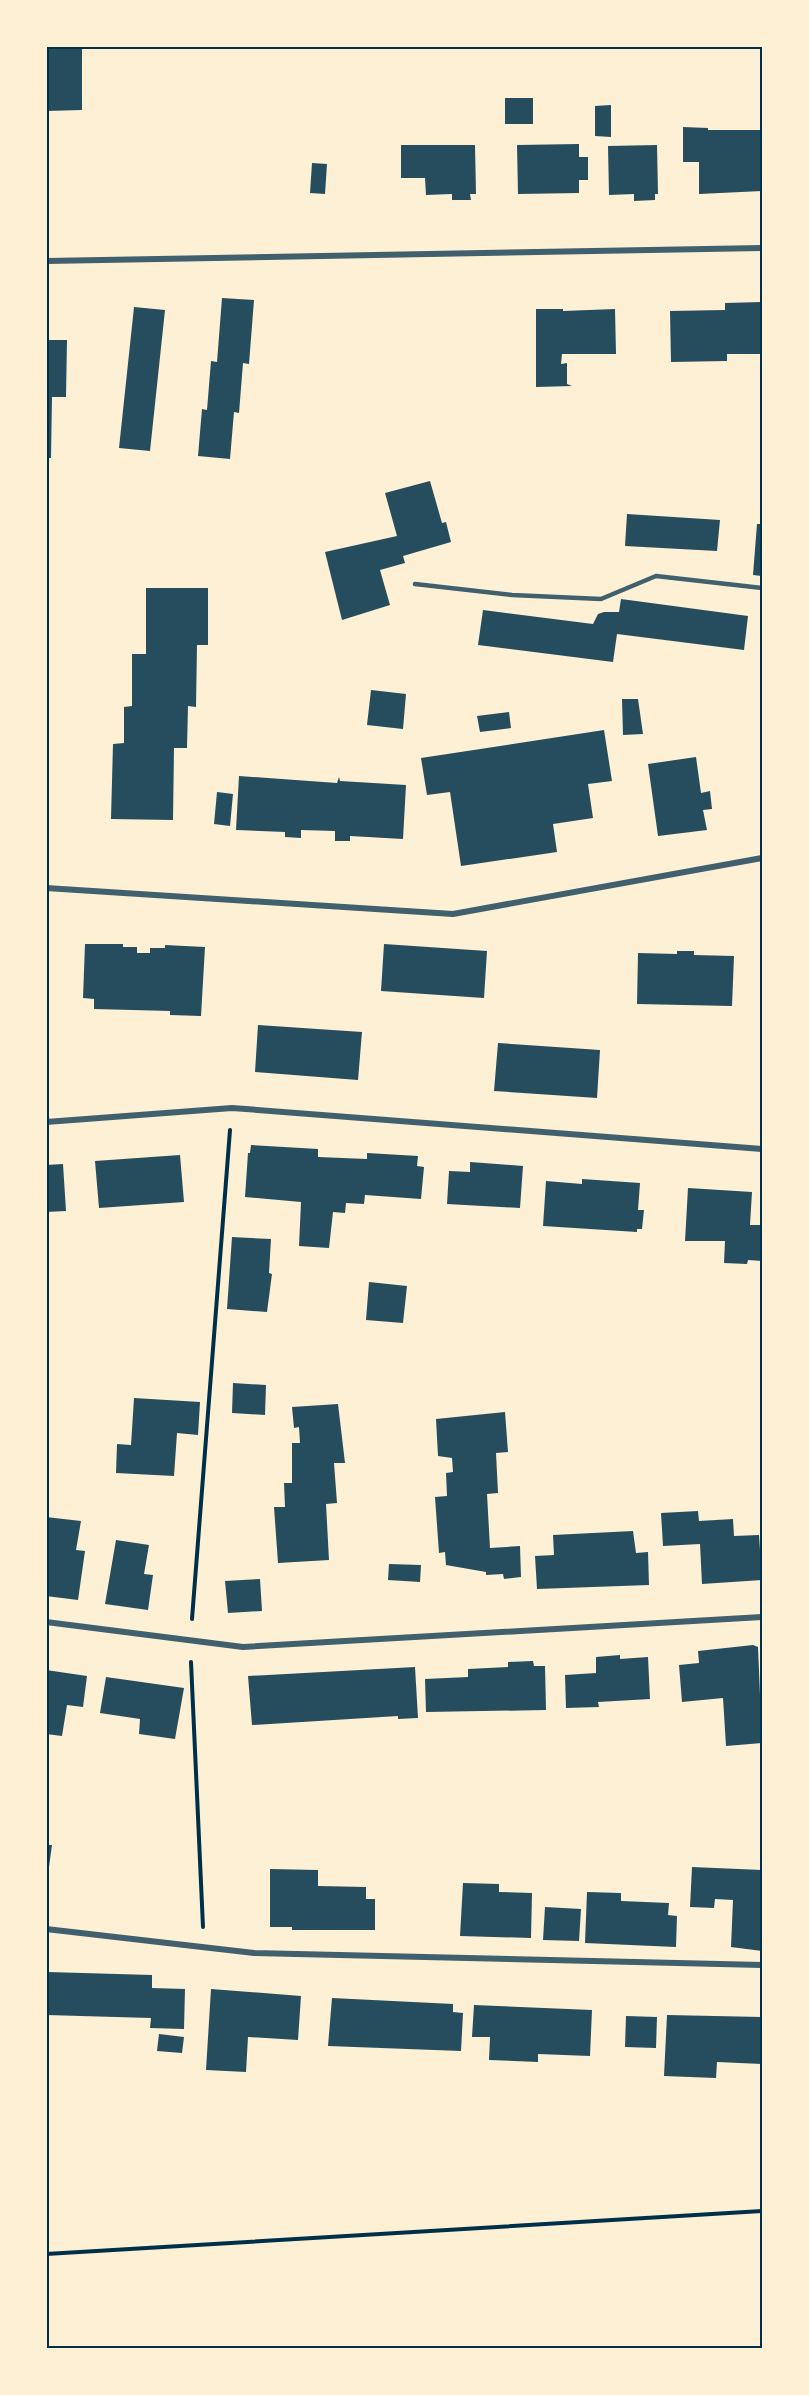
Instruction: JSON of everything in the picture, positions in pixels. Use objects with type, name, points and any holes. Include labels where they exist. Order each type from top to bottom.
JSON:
[{"type":"street","points":[[46,261],[762,248]]},
{"type":"street","points":[[46,888],[453,914],[762,858]]},
{"type":"street","points":[[46,1122],[232,1108],[762,1149]]},
{"type":"street","points":[[46,1622],[243,1647],[762,1617]]},
{"type":"street","points":[[46,1929],[254,1953],[762,1965]]},
{"type":"lane","points":[[415,584],[512,595],[602,599],[656,576],[762,588]]},
{"type":"path","points":[[204,1946],[190,1640],[232,1108]]},
{"type":"path","points":[[46,2254],[762,2211]]},
{"type":"building","points":[[46,46],[82,46],[82,110],[46,111]]},
{"type":"building","points":[[505,98],[533,98],[533,124],[505,124]]},
{"type":"building","points":[[611,105],[611,137],[595,136],[595,106]]},
{"type":"building","points":[[683,127],[708,128],[708,130],[762,130],[762,191],[699,194],[699,162],[683,162]]},
{"type":"building","points":[[579,144],[579,157],[588,157],[588,180],[579,180],[579,193],[518,194],[517,145]]},
{"type":"building","points":[[401,145],[475,145],[476,194],[470,194],[471,200],[452,200],[452,194],[426,195],[425,178],[401,178]]},
{"type":"building","points":[[657,145],[658,194],[655,194],[655,200],[634,201],[634,194],[609,195],[608,146]]},
{"type":"building","points":[[312,163],[327,164],[325,194],[310,193]]},
{"type":"building","points":[[222,298],[254,300],[249,364],[243,363],[239,413],[234,412],[230,459],[198,456],[202,409],[207,410],[211,361],[217,362]]},
{"type":"building","points":[[762,302],[762,354],[727,354],[727,361],[671,362],[670,311],[725,310],[725,303]]},
{"type":"building","points":[[134,307],[165,310],[150,451],[119,448]]},
{"type":"building","points":[[536,309],[563,309],[563,311],[615,309],[616,354],[562,354],[561,364],[567,363],[567,384],[572,386],[536,387]]},
{"type":"building","points":[[46,340],[67,340],[66,397],[52,397],[51,458],[46,458]]},
{"type":"building","points":[[430,481],[442,523],[446,522],[451,542],[403,556],[405,563],[380,570],[390,605],[342,620],[325,552],[397,536],[385,493]]},
{"type":"building","points":[[627,514],[720,520],[717,551],[625,546]]},
{"type":"building","points":[[757,524],[762,524],[762,576],[753,575]]},
{"type":"building","points":[[146,588],[208,588],[208,645],[197,645],[196,707],[188,706],[187,748],[174,748],[173,820],[111,819],[113,744],[124,743],[124,707],[132,706],[132,654],[146,654]]},
{"type":"building","points":[[621,599],[748,616],[744,650],[617,634],[613,662],[478,645],[483,610],[593,624],[598,614],[619,612]]},
{"type":"building","points":[[371,690],[406,694],[403,729],[367,725]]},
{"type":"building","points":[[622,699],[638,699],[643,734],[623,735]]},
{"type":"building","points":[[509,712],[511,728],[480,732],[477,716]]},
{"type":"building","points":[[604,730],[612,781],[588,784],[593,818],[553,824],[557,852],[461,866],[450,792],[427,795],[421,758]]},
{"type":"building","points":[[696,757],[701,793],[710,791],[712,809],[703,810],[707,830],[658,836],[648,764]]},
{"type":"building","points":[[239,776],[337,783],[339,777],[340,781],[406,785],[403,839],[350,836],[350,841],[335,841],[335,831],[301,830],[301,838],[285,837],[285,832],[236,830]]},
{"type":"building","points":[[217,792],[233,794],[230,826],[214,824]]},
{"type":"building","points":[[85,944],[123,944],[123,947],[137,947],[137,953],[150,953],[150,948],[165,948],[165,945],[205,947],[201,1016],[170,1015],[170,1011],[94,1009],[94,999],[83,998]]},
{"type":"building","points":[[384,944],[487,951],[484,998],[381,991]]},
{"type":"building","points":[[677,951],[694,951],[694,955],[734,956],[732,1006],[637,1004],[638,953],[677,954]]},
{"type":"building","points":[[258,1025],[362,1032],[358,1080],[255,1072]]},
{"type":"building","points":[[498,1043],[600,1050],[597,1098],[494,1091]]},
{"type":"building","points":[[251,1145],[318,1149],[318,1157],[367,1159],[367,1153],[418,1156],[417,1166],[424,1167],[421,1199],[365,1195],[364,1204],[346,1203],[345,1213],[333,1212],[329,1248],[299,1246],[301,1202],[245,1197],[248,1153],[250,1153]]},
{"type":"building","points":[[180,1155],[184,1202],[99,1208],[95,1161]]},
{"type":"building","points":[[470,1162],[523,1166],[520,1208],[447,1204],[449,1171],[470,1172]]},
{"type":"building","points":[[63,1164],[66,1211],[46,1212],[46,1165]]},
{"type":"building","points":[[582,1179],[640,1183],[638,1210],[644,1210],[642,1229],[637,1229],[637,1232],[543,1226],[546,1181],[582,1184]]},
{"type":"building","points":[[688,1188],[752,1192],[750,1225],[762,1225],[762,1261],[748,1260],[747,1264],[724,1263],[725,1241],[685,1241]]},
{"type":"building","points":[[232,1237],[271,1239],[269,1273],[272,1274],[267,1312],[227,1309]]},
{"type":"building","points":[[369,1282],[407,1286],[403,1323],[366,1320]]},
{"type":"building","points":[[233,1383],[266,1385],[265,1415],[232,1413]]},
{"type":"building","points":[[134,1398],[200,1402],[198,1435],[177,1433],[174,1476],[116,1473],[117,1444],[131,1445]]},
{"type":"building","points":[[338,1404],[345,1463],[334,1463],[337,1503],[326,1504],[329,1560],[278,1563],[274,1507],[285,1507],[284,1483],[292,1483],[292,1443],[300,1443],[299,1427],[294,1428],[292,1407]]},
{"type":"building","points":[[505,1412],[508,1452],[496,1453],[498,1493],[487,1494],[490,1548],[520,1546],[521,1577],[504,1579],[503,1574],[486,1575],[486,1572],[446,1565],[445,1552],[439,1553],[435,1497],[447,1496],[446,1473],[453,1472],[452,1458],[438,1456],[436,1419]]},
{"type":"building","points":[[698,1511],[699,1521],[733,1519],[734,1536],[759,1535],[762,1580],[702,1584],[700,1544],[663,1546],[661,1513]]},
{"type":"building","points":[[46,1517],[81,1521],[76,1550],[85,1551],[78,1600],[46,1596]]},
{"type":"building","points":[[633,1531],[636,1553],[648,1552],[649,1585],[537,1589],[535,1556],[554,1555],[553,1535]]},
{"type":"building","points":[[116,1540],[149,1545],[144,1574],[153,1575],[148,1610],[105,1604]]},
{"type":"building","points":[[389,1564],[421,1565],[420,1582],[388,1580]]},
{"type":"building","points":[[260,1579],[262,1611],[228,1613],[225,1581]]},
{"type":"building","points":[[753,1645],[758,1647],[762,1743],[726,1746],[723,1698],[682,1702],[679,1665],[699,1663],[698,1651]]},
{"type":"building","points":[[620,1655],[620,1659],[648,1657],[650,1699],[598,1702],[599,1707],[566,1708],[565,1675],[596,1673],[596,1657]]},
{"type":"building","points":[[533,1661],[534,1666],[545,1666],[546,1710],[426,1712],[425,1679],[468,1677],[468,1669],[508,1667],[508,1662]]},
{"type":"building","points":[[415,1667],[418,1718],[398,1719],[398,1716],[252,1725],[248,1676]]},
{"type":"building","points":[[46,1670],[87,1676],[83,1707],[67,1705],[62,1736],[46,1734]]},
{"type":"building","points":[[106,1677],[184,1688],[175,1739],[139,1734],[140,1719],[100,1713]]},
{"type":"building","points":[[46,1845],[52,1845],[48,1874],[46,1874]]},
{"type":"building","points":[[692,1867],[762,1870],[762,1951],[731,1947],[733,1900],[715,1899],[714,1908],[690,1907]]},
{"type":"building","points":[[270,1869],[318,1870],[318,1886],[366,1887],[366,1899],[375,1899],[375,1930],[292,1930],[292,1927],[270,1927]]},
{"type":"building","points":[[463,1883],[499,1884],[499,1892],[532,1893],[531,1938],[460,1936]]},
{"type":"building","points":[[587,1892],[621,1893],[621,1901],[669,1903],[668,1915],[677,1916],[676,1947],[585,1943]]},
{"type":"building","points":[[545,1907],[581,1909],[579,1941],[543,1940]]},
{"type":"building","points":[[48,1972],[152,1975],[152,1988],[185,1989],[184,2029],[150,2028],[151,2018],[46,2015]]},
{"type":"building","points":[[211,1989],[301,1996],[298,2040],[248,2037],[246,2072],[206,2070]]},
{"type":"building","points":[[332,1998],[453,2004],[453,2012],[463,2013],[461,2051],[328,2046]]},
{"type":"building","points":[[474,2005],[592,2010],[590,2056],[538,2054],[538,2062],[489,2060],[490,2037],[472,2037]]},
{"type":"building","points":[[667,2015],[762,2017],[762,2064],[717,2062],[716,2078],[664,2076]]},
{"type":"building","points":[[626,2016],[657,2017],[656,2048],[625,2047]]},
{"type":"building","points":[[159,2034],[184,2037],[182,2053],[157,2051]]}]
